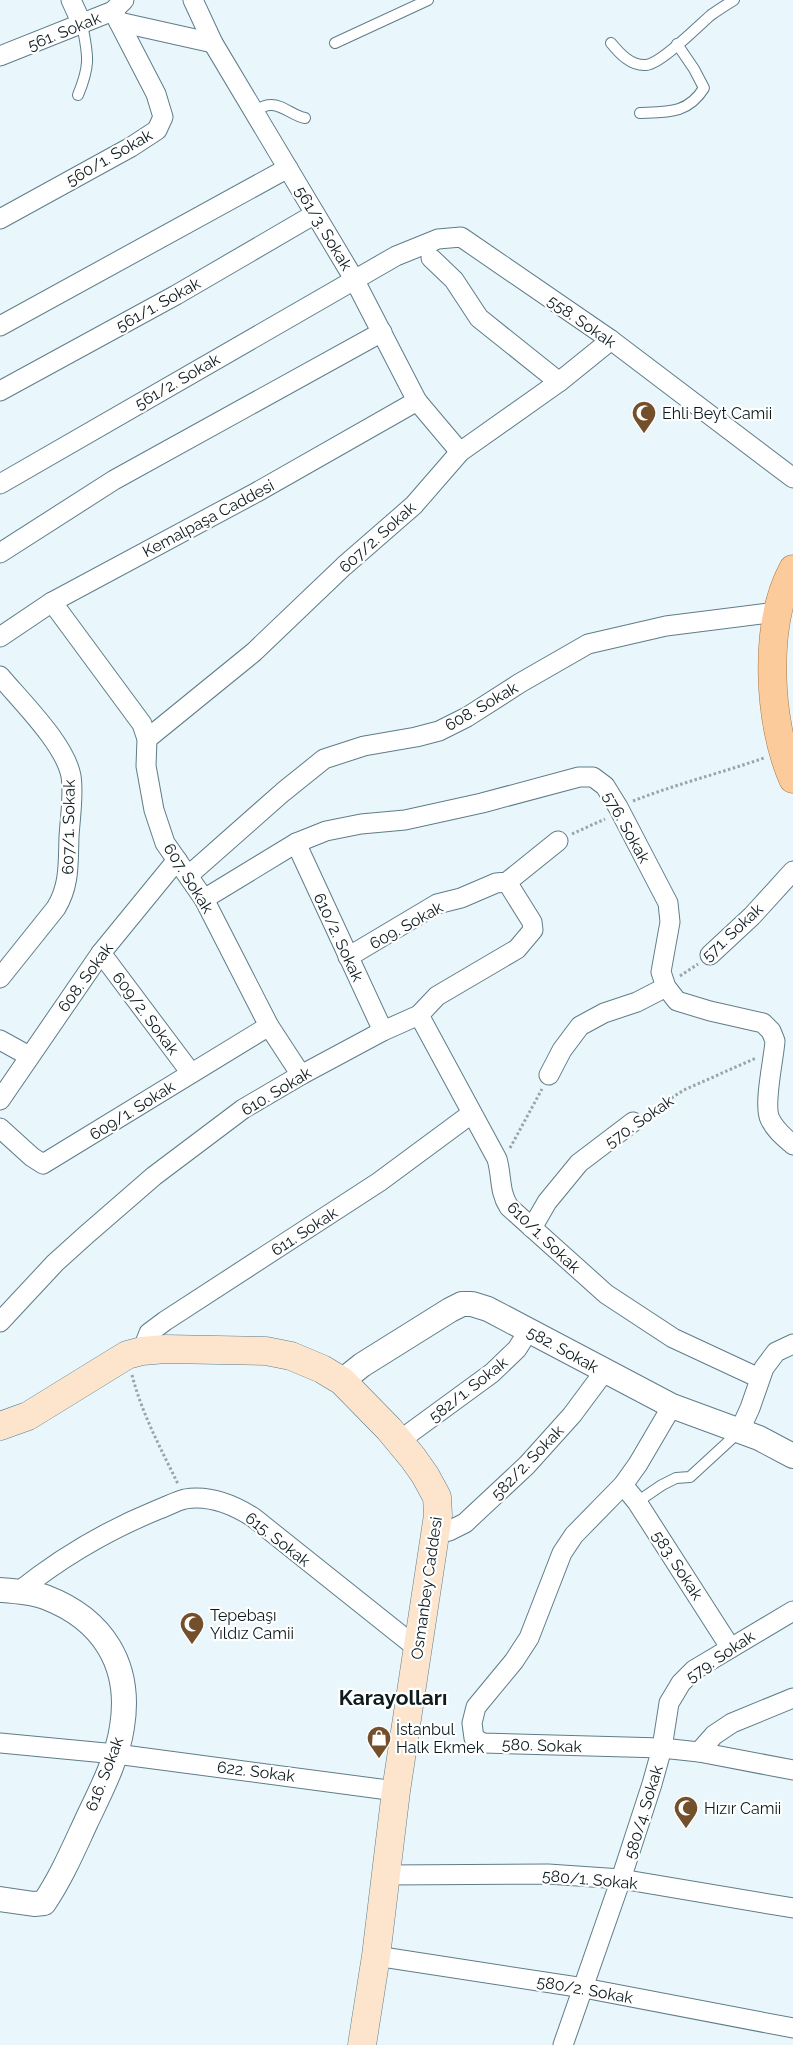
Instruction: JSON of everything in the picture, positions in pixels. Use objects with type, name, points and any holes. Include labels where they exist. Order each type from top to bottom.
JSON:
[{"type":"main road","points":[[793,569],[782,594],[777,612],[772,678],[783,751],[793,779]]},
{"type":"main road","name":"Osmanbey Caddesi","points":[[0,1426],[28,1416],[134,1353],[166,1349],[266,1351],[291,1356],[322,1369],[342,1381],[399,1441],[425,1475],[437,1497],[436,1533],[396,1791],[376,1956],[359,2041]]},
{"type":"street","points":[[71,0],[82,24]]},
{"type":"street","name":"561/3. Sokak","points":[[194,0],[213,43],[354,279],[417,401],[460,452]]},
{"type":"street","points":[[119,11],[213,43]]},
{"type":"street","name":"561. Sokak","points":[[0,56],[119,11]]},
{"type":"street","name":"560/1. Sokak","points":[[0,219],[131,147],[157,130],[163,117],[156,94],[119,11]]},
{"type":"street","points":[[0,326],[288,168]]},
{"type":"street","name":"561/1. Sokak","points":[[0,391],[176,295],[315,214]]},
{"type":"street","name":"558. Sokak","points":[[354,279],[396,256],[438,239],[460,237],[610,340],[793,478]]},
{"type":"street","points":[[431,258],[454,280],[479,318],[559,382]]},
{"type":"street","name":"561/2. Sokak","points":[[0,484],[354,279]]},
{"type":"street","points":[[0,553],[114,480],[382,332]]},
{"type":"street","name":"607/2. Sokak","points":[[147,740],[254,652],[344,566],[414,505],[460,452],[559,382],[610,340]]},
{"type":"street","name":"Kemalpaşa Caddesi","points":[[0,637],[52,602],[257,492],[417,401]]},
{"type":"street","name":"607. Sokak","points":[[52,602],[142,724],[147,740],[146,766],[154,810],[165,843],[204,899],[269,1026],[301,1075]]},
{"type":"street","name":"608. Sokak","points":[[189,875],[283,792],[324,759],[364,746],[439,731],[467,717],[520,683],[588,644],[666,626],[777,612]]},
{"type":"street","name":"607/1. Sokak","points":[[0,676],[60,750],[71,776],[68,876],[64,895],[56,908],[0,978]]},
{"type":"street","name":"576. Sokak","points":[[204,899],[296,842],[326,831],[361,824],[405,820],[482,803],[579,777],[593,777],[605,786],[620,810],[668,902],[670,922],[662,972],[666,987]]},
{"type":"street","name":"609. Sokak","points":[[348,957],[437,904],[461,898],[484,887],[508,882],[558,841]]},
{"type":"street","name":"610/2. Sokak","points":[[296,842],[383,1031]]},
{"type":"street","name":"608. Sokak","points":[[0,1100],[101,953],[177,860]]},
{"type":"street","name":"571. Sokak","points":[[710,955],[752,916],[793,870]]},
{"type":"street","name":"610. Sokak","points":[[0,1322],[55,1264],[154,1176],[243,1109],[383,1031],[419,1015],[437,996],[516,949],[533,930],[532,922],[508,882]]},
{"type":"street","name":"609/2. Sokak","points":[[101,953],[191,1072]]},
{"type":"street","points":[[549,1075],[562,1050],[580,1026],[604,1013],[637,1002],[666,987],[677,1001],[710,1011],[763,1023],[772,1031],[775,1050],[768,1101],[769,1117],[780,1134],[793,1145]]},
{"type":"street","name":"610/1. Sokak","points":[[419,1015],[470,1114],[497,1159],[504,1198],[509,1207],[606,1294],[672,1338],[759,1378]]},
{"type":"street","name":"609/1. Sokak","points":[[0,1128],[32,1157],[43,1164],[269,1026]]},
{"type":"street","points":[[0,1040],[29,1056]]},
{"type":"street","name":"611. Sokak","points":[[134,1353],[149,1333],[165,1321],[379,1182],[470,1114]]},
{"type":"street","name":"570. Sokak","points":[[532,1228],[551,1196],[579,1163],[633,1122]]},
{"type":"street","name":"582. Sokak","points":[[342,1381],[362,1364],[462,1304],[472,1304],[488,1309],[604,1372],[672,1406],[740,1430],[793,1456]]},
{"type":"street","name":"582/1. Sokak","points":[[399,1441],[492,1373],[517,1349],[529,1330]]},
{"type":"street","points":[[740,1430],[764,1368],[776,1352],[793,1344]]},
{"type":"street","name":"582/2. Sokak","points":[[436,1533],[449,1531],[465,1523],[527,1465],[572,1415],[604,1372]]},
{"type":"street","name":"580. Sokak","points":[[672,1406],[638,1464],[623,1485],[574,1535],[562,1553],[529,1638],[514,1661],[476,1707],[472,1724],[474,1738],[483,1743],[662,1748],[699,1752],[793,1770]]},
{"type":"street","name":"583. Sokak","points":[[623,1485],[637,1502],[730,1647]]},
{"type":"street","name":"615. Sokak","points":[[9,1591],[99,1539],[144,1516],[185,1499],[213,1500],[234,1505],[254,1518],[417,1648]]},
{"type":"street","name":"616. Sokak","points":[[0,1898],[34,1904],[44,1903],[56,1885],[107,1778],[116,1754],[122,1727],[124,1697],[121,1674],[109,1645],[91,1623],[70,1609],[43,1596],[9,1591]]},
{"type":"street","name":"579. Sokak","points":[[662,1748],[669,1704],[680,1683],[694,1670],[730,1647],[793,1611]]},
{"type":"street","points":[[699,1752],[714,1735],[732,1723],[793,1698]]},
{"type":"street","name":"622. Sokak","points":[[0,1743],[116,1754],[396,1791]]},
{"type":"street","name":"580/4. Sokak","points":[[563,2045],[622,1880],[662,1748]]},
{"type":"street","name":"580/1. Sokak","points":[[386,1875],[548,1874],[622,1880],[793,1908]]},
{"type":"street","name":"580/2. Sokak","points":[[376,1956],[584,1988],[793,2028]]},
{"type":"lane","points":[[334,43],[428,0]]},
{"type":"lane","points":[[611,43],[621,55],[635,64],[648,65],[660,59],[712,14],[734,0]]},
{"type":"lane","points":[[78,95],[86,76],[88,56],[82,24]]},
{"type":"lane","points":[[640,113],[674,112],[697,100],[704,88],[677,44]]},
{"type":"lane","points":[[254,111],[270,105],[280,107],[296,116],[305,118]]},
{"type":"lane","points":[[637,1502],[676,1478],[690,1477],[740,1430]]},
{"type":"path","points":[[558,841],[669,787],[713,776],[783,751]]},
{"type":"path","name":"571. Sokak","points":[[666,987],[710,955]]},
{"type":"path","name":"570. Sokak","points":[[633,1122],[684,1090],[775,1050]]},
{"type":"path","points":[[497,1159],[509,1150],[549,1075]]},
{"type":"path","points":[[134,1353],[137,1394],[152,1431],[185,1499]]},
{"type":"place","name":"Ehli Beyt Camii","points":[[644,434]]},
{"type":"place","name":"Tepebaşı Yıldız Camii","points":[[192,1645]]},
{"type":"place","name":"İstanbul Halk Ekmek","points":[[379,1759]]},
{"type":"place","name":"Hızır Camii","points":[[686,1829]]},
{"type":"district","name":"Karayolları","points":[[393,1698]]}]
